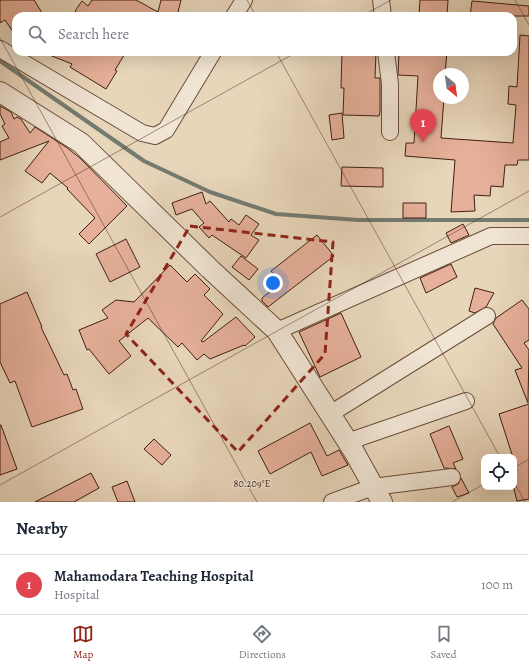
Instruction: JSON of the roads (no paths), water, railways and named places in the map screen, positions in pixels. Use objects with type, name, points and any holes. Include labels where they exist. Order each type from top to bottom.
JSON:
[{"type":"street","points":[[236,12],[244,0]]},
{"type":"street","points":[[381,0],[382,12]]},
{"type":"street","points":[[0,49],[142,133],[155,136],[166,130],[211,56]]},
{"type":"street","points":[[386,56],[390,84],[390,132]]},
{"type":"street","points":[[0,92],[81,143],[210,269],[277,331],[348,442],[378,494]]},
{"type":"street","points":[[277,331],[491,236],[529,236]]},
{"type":"street","points":[[330,414],[487,316]]},
{"type":"street","points":[[348,442],[466,401]]},
{"type":"street","points":[[332,502],[378,494],[452,477]]},
{"type":"waterway","points":[[0,61],[144,161],[210,192],[276,214],[358,220],[529,220]]},
{"type":"place","name":"Mahamodara Teaching Hospital","points":[[423,142]]}]
